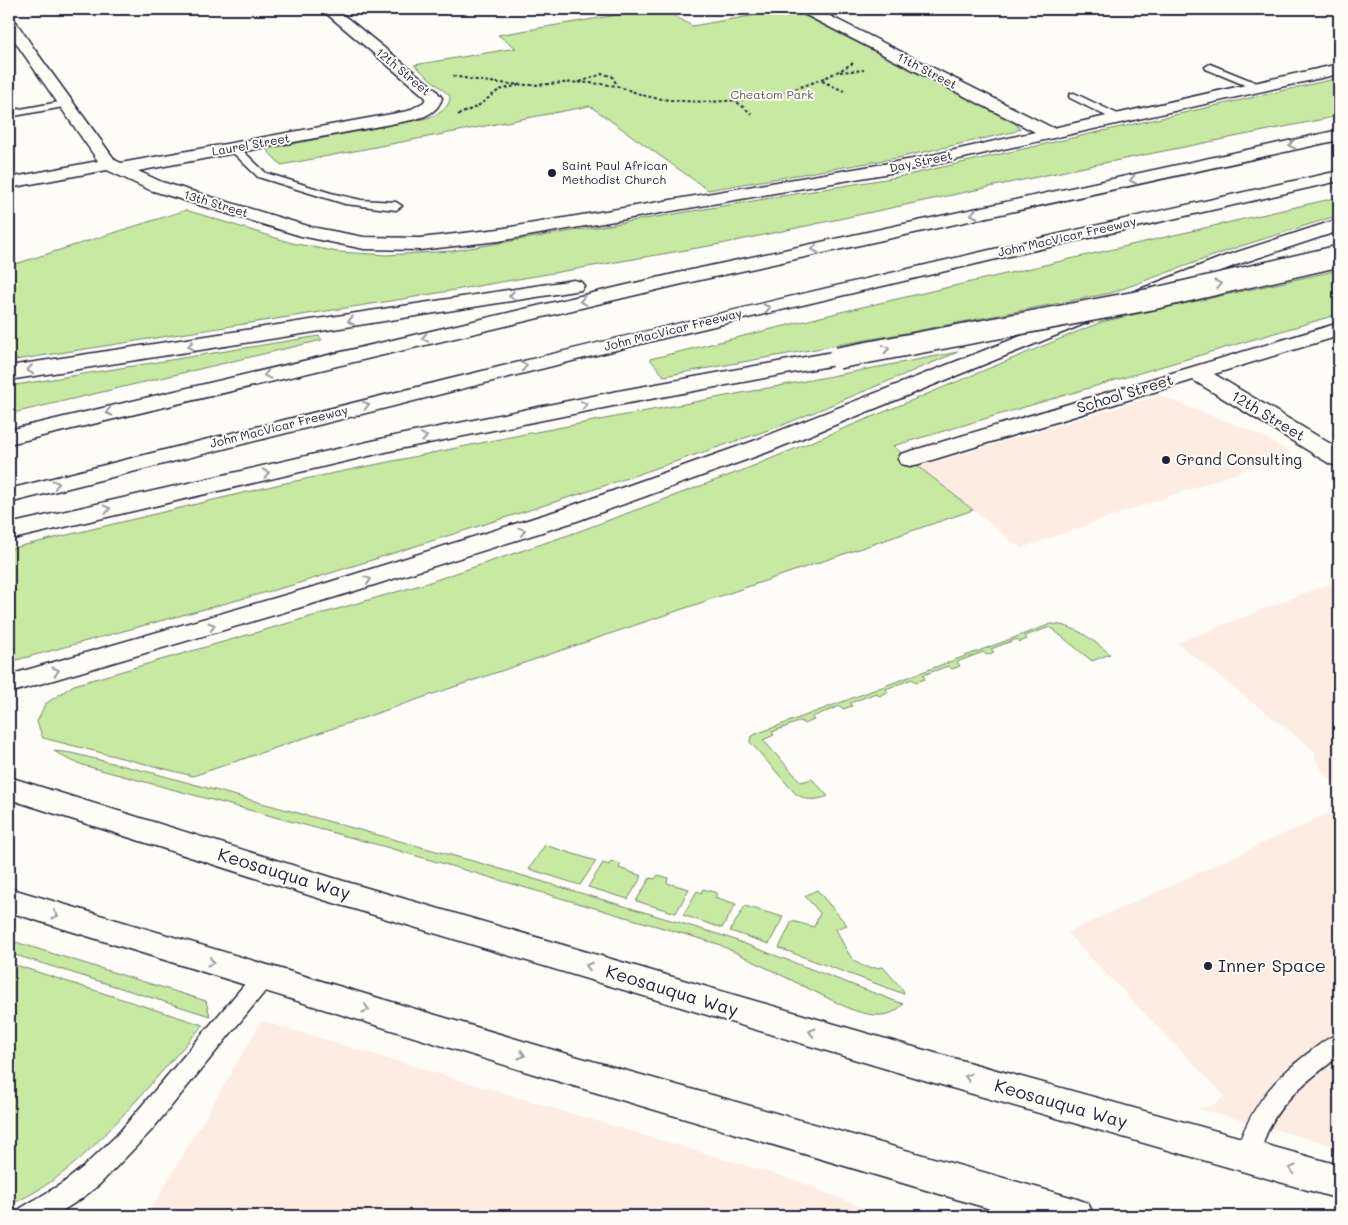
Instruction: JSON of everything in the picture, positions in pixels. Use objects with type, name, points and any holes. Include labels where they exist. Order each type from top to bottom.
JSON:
[{"type":"main road","name":"12th Street","points":[[328,9],[434,98],[433,103],[426,109],[412,115],[384,120]]},
{"type":"main road","name":"11th Street","points":[[812,10],[1050,133]]},
{"type":"main road","name":"13th Street","points":[[9,22],[65,104],[113,166],[156,186],[308,232],[364,243],[420,244],[498,235]]},
{"type":"main road","points":[[9,55],[28,52]]},
{"type":"main road","name":"Day Street","points":[[498,235],[918,163],[1339,69]]},
{"type":"main road","name":"Laurel Street","points":[[9,183],[234,148],[384,120]]},
{"type":"main road","points":[[9,436],[682,278],[1339,135]]},
{"type":"main road","name":"John MacVicar Freeway","points":[[9,496],[366,405],[962,261],[1339,176]]},
{"type":"main road","points":[[9,684],[334,591],[459,552],[639,491],[781,440],[988,355],[1232,260],[1339,225]]},
{"type":"main road","points":[[9,532],[394,443],[618,398],[1037,322],[1186,291],[1339,256]]},
{"type":"main road","points":[[9,373],[597,282],[682,278]]},
{"type":"main road","name":"School Street","points":[[910,459],[1339,329]]},
{"type":"main road","name":"12th Street","points":[[1196,373],[1339,459]]},
{"type":"main road","name":"Keosauqua Way","points":[[9,788],[355,896],[917,1063],[1339,1182]]},
{"type":"main road","points":[[9,900],[263,978],[1074,1216]]},
{"type":"lane","points":[[1210,67],[1258,87]]},
{"type":"lane","points":[[1074,96],[1118,118]]},
{"type":"lane","points":[[9,114],[65,104]]},
{"type":"lane","points":[[234,148],[254,169],[282,182],[331,197],[371,206],[396,206]]},
{"type":"lane","points":[[30,1216],[42,1211],[92,1175],[128,1142],[263,978]]},
{"type":"lane","points":[[1247,1156],[1255,1132],[1271,1104],[1299,1075],[1339,1043]]},
{"type":"path","points":[[448,75],[523,84],[577,82],[618,87],[655,98],[685,100],[732,99],[771,94],[822,81],[839,73],[854,62]]},
{"type":"path","points":[[577,82],[602,74],[612,76],[618,87]]},
{"type":"path","points":[[822,81],[844,91]]},
{"type":"path","points":[[455,116],[478,106],[499,90],[523,84]]},
{"type":"path","points":[[732,99],[752,114]]},
{"type":"shaded area","points":[[1160,396],[1246,429],[1269,440],[1291,454],[1021,548],[919,467],[1153,397]]},
{"type":"shaded area","points":[[1339,580],[1339,789],[1322,770],[1315,758],[1315,751],[1177,643]]},
{"type":"shaded area","points":[[1339,809],[1339,1147],[1197,1108],[1209,1107],[1218,1102],[1224,1095],[1067,933]]},
{"type":"shaded area","points":[[262,1021],[800,1182],[882,1216],[147,1216]]},
{"type":"green space","name":"Cheatom Park","points":[[653,9],[663,9],[692,26],[791,9],[1016,124],[1020,129],[897,158],[708,190],[590,106],[281,165],[266,149],[416,120],[439,113],[449,103],[450,96],[414,65],[516,48],[498,35]]},
{"type":"green space","points":[[1339,78],[1339,116],[1084,167],[726,243],[403,299],[9,361],[9,266],[186,210],[292,243],[338,252],[387,255],[452,251],[903,176]]},
{"type":"green space","points":[[1339,197],[1339,215],[1238,247],[1111,293],[911,332],[664,376],[650,359],[845,311]]},
{"type":"green space","points":[[1339,270],[1339,314],[893,446],[973,510],[193,776],[43,738],[37,722],[45,704],[74,685],[424,584],[577,532],[746,469],[1101,322]]},
{"type":"green space","points":[[319,336],[322,340],[9,414],[9,386]]},
{"type":"green space","points":[[958,352],[783,425],[586,492],[293,585],[9,662],[9,549],[276,485],[515,436]]},
{"type":"green space","points":[[1051,624],[1076,630],[1090,638],[1110,654],[1092,661],[1050,627],[1025,636],[1027,639],[1020,642],[1017,639],[991,649],[994,652],[987,655],[983,652],[957,662],[960,666],[952,669],[948,666],[923,675],[925,679],[916,682],[912,679],[886,689],[888,692],[879,696],[876,693],[850,703],[852,706],[843,709],[840,706],[812,717],[814,720],[804,724],[801,721],[772,732],[774,735],[763,740],[801,782],[812,779],[828,796],[811,799],[803,798],[795,793],[750,742],[751,737],[756,734]]},
{"type":"green space","points":[[54,751],[71,753],[153,773],[487,865],[724,936],[903,1004],[885,1015],[871,1015],[850,1009],[718,944],[386,847],[86,766],[69,760]]},
{"type":"green space","points":[[545,845],[596,861],[580,885],[529,869]]},
{"type":"green space","points":[[611,861],[621,864],[619,868],[642,876],[628,899],[588,887],[603,863],[609,865]]},
{"type":"green space","points":[[658,875],[668,878],[667,883],[689,889],[676,913],[636,901],[650,878],[655,879]]},
{"type":"green space","points":[[703,889],[717,893],[715,897],[736,904],[722,928],[683,915],[697,891],[701,893]]},
{"type":"green space","points":[[817,890],[847,925],[836,929],[853,959],[865,967],[883,967],[903,990],[904,994],[779,948],[792,921],[814,927],[820,913],[805,896]]},
{"type":"green space","points":[[745,906],[783,917],[769,944],[730,931]]},
{"type":"green space","points":[[9,940],[206,1001],[210,1016],[9,953]]},
{"type":"green space","points":[[9,963],[203,1025],[107,1133],[77,1161],[45,1186],[9,1205]]},
{"type":"place","name":"Saint Paul African Methodist Church","points":[[552,173]]},
{"type":"place","name":"Grand Consulting","points":[[1166,460]]},
{"type":"place","name":"Inner Space","points":[[1208,966]]}]
